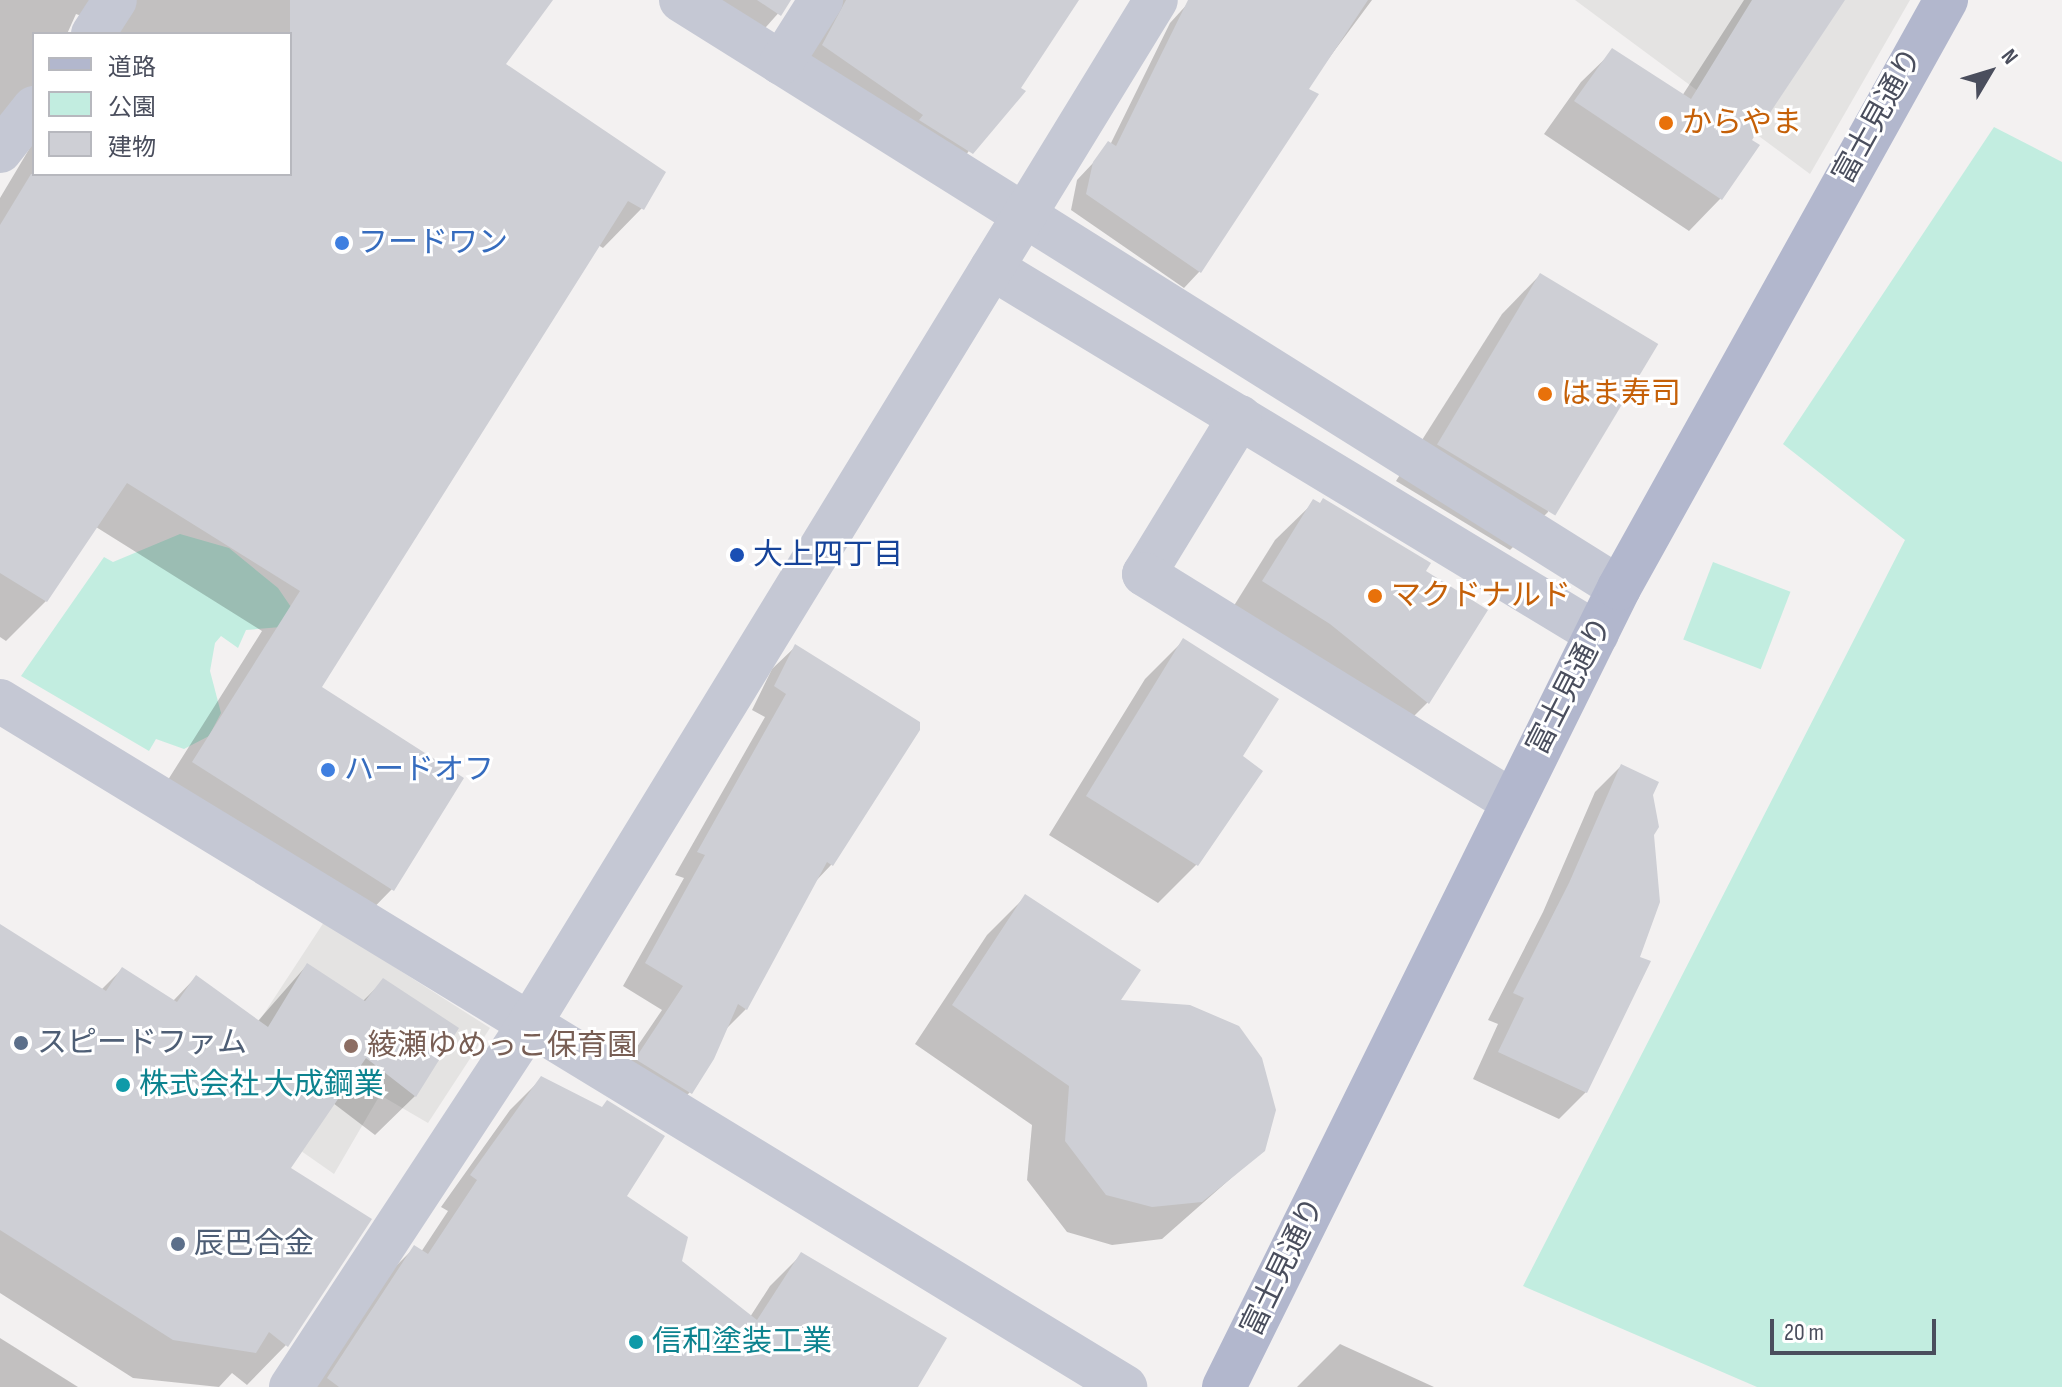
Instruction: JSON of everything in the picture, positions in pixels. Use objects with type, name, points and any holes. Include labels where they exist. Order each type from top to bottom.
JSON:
[{"type":"main road","name":"富士見通り","points":[[1224,1387],[1619,588],[1946,0]]},
{"type":"street","points":[[94,32],[115,0]]},
{"type":"street","points":[[781,63],[821,0]]},
{"type":"street","points":[[291,1387],[530,1023],[1156,0]]},
{"type":"street","points":[[695,4],[781,63],[1619,588]]},
{"type":"street","points":[[0,151],[32,111]]},
{"type":"street","points":[[992,268],[1597,634]]},
{"type":"street","points":[[1240,417],[1144,574],[1512,801]]},
{"type":"street","points":[[0,701],[1125,1387]]},
{"type":"shaded area","points":[[1575,0],[1910,0],[1810,174]]},
{"type":"shaded area","points":[[324,922],[490,1028],[428,1123],[380,1095],[334,1174],[214,1090]]},
{"type":"green space","points":[[1994,127],[2062,162],[2062,1387],[1757,1387],[1523,1286],[1905,540],[1783,444]]},
{"type":"green space","points":[[180,534],[229,548],[278,588],[291,607],[281,627],[246,630],[238,648],[221,636],[215,643],[210,671],[221,713],[209,736],[184,749],[156,739],[149,751],[21,676],[104,557],[113,562]]},
{"type":"green space","points":[[1713,562],[1790,592],[1761,669],[1683,639]]},
{"type":"building","points":[[290,0],[553,0],[506,64],[666,172],[644,210],[628,201],[322,687],[464,778],[394,891],[192,762],[300,591],[127,483],[47,602],[0,573],[0,225],[31,174],[292,176]]},
{"type":"building","points":[[757,0],[791,0],[781,16]]},
{"type":"building","points":[[846,0],[1079,0],[1021,88],[1026,91],[973,154],[919,120],[923,115],[822,45]]},
{"type":"building","points":[[1188,0],[1368,0],[1309,89],[1319,94],[1201,273],[1086,194],[1093,162],[1108,141],[1116,146]]},
{"type":"building","points":[[1752,0],[1845,0],[1752,140],[1760,145],[1722,200],[1574,101],[1612,48],[1691,99]]},
{"type":"building","name":"はま寿司","points":[[1540,273],[1658,344],[1555,516],[1437,444]]},
{"type":"building","name":"マクドナルド","points":[[1323,498],[1431,563],[1426,571],[1488,610],[1429,704],[1330,624],[1262,581],[1313,499],[1320,503]]},
{"type":"building","points":[[1183,638],[1279,699],[1243,756],[1263,771],[1198,866],[1086,796]]},
{"type":"building","points":[[795,644],[920,722],[920,730],[833,866],[827,862],[747,1010],[738,1004],[714,1059],[692,1094],[635,1059],[683,986],[645,963],[705,855],[697,852],[786,694],[774,686]]},
{"type":"building","points":[[1621,764],[1659,782],[1653,795],[1659,827],[1654,835],[1660,902],[1640,957],[1651,961],[1587,1093],[1498,1052],[1524,998],[1513,993],[1569,883]]},
{"type":"building","points":[[1025,894],[1141,970],[1121,1000],[1190,1005],[1239,1026],[1262,1058],[1276,1110],[1265,1151],[1202,1202],[1152,1207],[1106,1195],[1065,1141],[1069,1086],[952,1005]]},
{"type":"building","points":[[0,924],[106,991],[122,967],[177,1002],[196,975],[268,1027],[307,963],[365,1001],[383,978],[459,1028],[416,1097],[366,1058],[291,1168],[372,1219],[288,1347],[269,1332],[256,1353],[173,1340],[0,1230]]},
{"type":"building","points":[[541,1076],[602,1107],[607,1100],[665,1136],[627,1196],[688,1237],[682,1261],[757,1320],[801,1252],[947,1338],[918,1387],[339,1387],[327,1378],[414,1245],[428,1254],[477,1180],[470,1175]]},
{"type":"place","name":"からやま","points":[[1666,123]]},
{"type":"place","name":"フードワン","points":[[342,243]]},
{"type":"place","name":"はま寿司","points":[[1545,394]]},
{"type":"place","name":"大上四丁目","points":[[737,555]]},
{"type":"place","name":"マクドナルド","points":[[1375,596]]},
{"type":"place","name":"ハードオフ","points":[[328,770]]},
{"type":"place","name":"スピードファム","points":[[21,1043]]},
{"type":"place","name":"綾瀬ゆめっこ保育園","points":[[351,1046]]},
{"type":"place","name":"株式会社 大成鋼業","points":[[123,1085]]},
{"type":"place","name":"辰巴合金","points":[[178,1244]]},
{"type":"place","name":"信和塗装工業","points":[[636,1342]]}]
